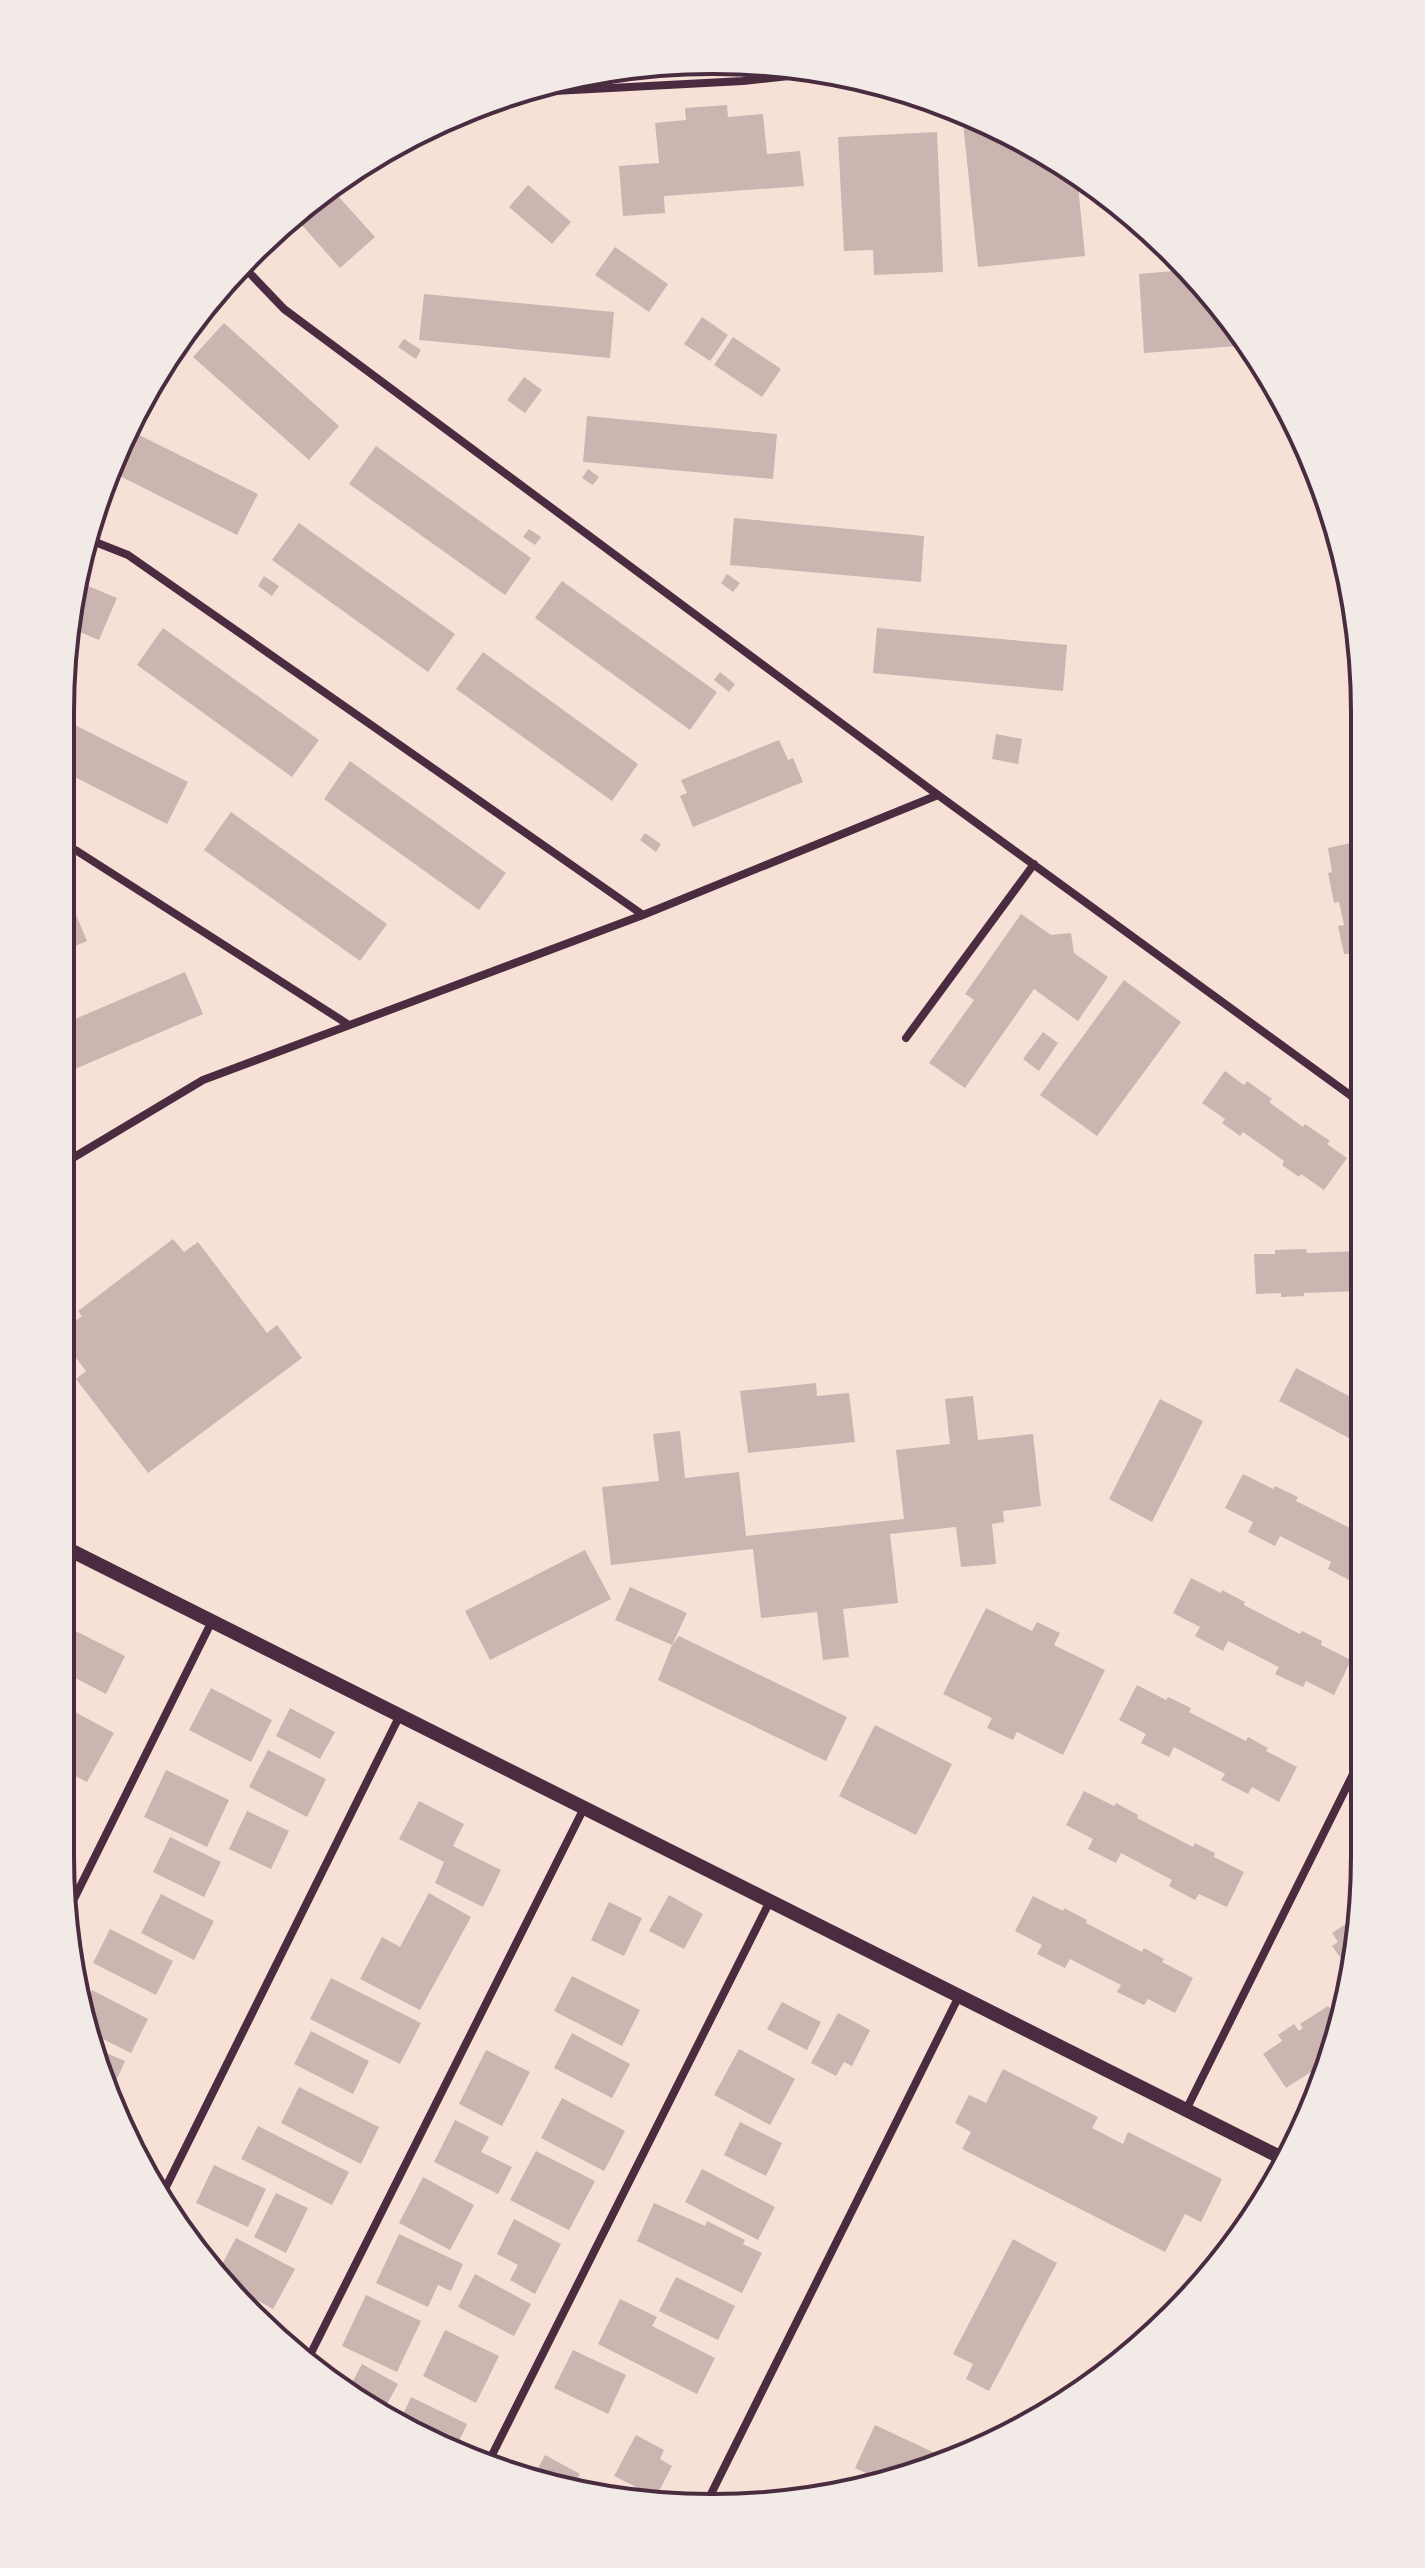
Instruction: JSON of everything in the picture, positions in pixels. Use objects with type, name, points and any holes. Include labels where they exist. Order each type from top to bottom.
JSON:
[{"type":"street","points":[[571,90],[778,77]]},
{"type":"street","points":[[250,273],[284,309],[938,795],[1351,1096]]},
{"type":"street","points":[[97,543],[128,555],[643,915]]},
{"type":"street","points":[[74,1157],[203,1080],[643,915],[938,795]]},
{"type":"street","points":[[74,850],[349,1025]]},
{"type":"street","points":[[906,1038],[1034,864]]},
{"type":"street","points":[[74,1552],[1276,2155]]},
{"type":"street","points":[[75,1897],[212,1620]]},
{"type":"street","points":[[167,2186],[400,1715]]},
{"type":"street","points":[[1186,2110],[1351,1778]]},
{"type":"street","points":[[312,2352],[584,1808]]},
{"type":"street","points":[[492,2454],[769,1903]]},
{"type":"street","points":[[711,2494],[959,1996]]},
{"type":"building","points":[[727,105],[728,117],[763,114],[767,154],[800,151],[804,186],[664,196],[665,213],[623,216],[619,166],[659,163],[655,123],[686,120],[685,108]]},
{"type":"building","points":[[963,126],[1032,160],[1078,190],[1085,256],[978,267]]},
{"type":"building","points":[[937,132],[943,272],[874,275],[873,250],[844,251],[838,137]]},
{"type":"building","points":[[528,185],[571,222],[552,244],[509,207]]},
{"type":"building","points":[[338,196],[375,237],[340,268],[301,224]]},
{"type":"building","points":[[615,247],[668,284],[649,312],[595,275]]},
{"type":"building","points":[[1173,271],[1235,346],[1144,353],[1139,274]]},
{"type":"building","points":[[424,294],[614,312],[610,358],[419,340]]},
{"type":"building","points":[[702,317],[728,335],[710,361],[684,344]]},
{"type":"building","points":[[224,323],[339,426],[309,460],[193,357]]},
{"type":"building","points":[[733,337],[781,369],[762,397],[714,365]]},
{"type":"building","points":[[404,339],[421,350],[416,359],[398,347]]},
{"type":"building","points":[[524,377],[542,390],[525,413],[507,400]]},
{"type":"building","points":[[587,416],[777,434],[773,479],[583,462]]},
{"type":"building","points":[[138,434],[258,494],[237,535],[120,476]]},
{"type":"building","points":[[376,446],[531,558],[505,595],[349,484]]},
{"type":"building","points":[[588,469],[599,477],[593,485],[582,478]]},
{"type":"building","points":[[734,518],[924,536],[921,582],[730,565]]},
{"type":"building","points":[[299,523],[455,634],[428,672],[272,560]]},
{"type":"building","points":[[529,529],[541,537],[535,545],[523,537]]},
{"type":"building","points":[[727,574],[740,583],[733,592],[721,583]]},
{"type":"building","points":[[264,576],[279,586],[272,596],[258,586]]},
{"type":"building","points":[[562,581],[717,692],[690,730],[535,618]]},
{"type":"building","points":[[87,585],[117,598],[99,640],[79,632]]},
{"type":"building","points":[[163,628],[319,740],[292,777],[137,665]]},
{"type":"building","points":[[877,628],[1067,645],[1063,691],[873,673]]},
{"type":"building","points":[[483,652],[638,764],[612,801],[456,689]]},
{"type":"building","points":[[720,672],[735,684],[729,692],[714,680]]},
{"type":"building","points":[[74,725],[188,782],[167,824],[74,777]]},
{"type":"building","points":[[996,734],[1022,739],[1018,764],[992,759]]},
{"type":"building","points":[[779,740],[788,760],[793,758],[803,782],[693,827],[680,796],[687,793],[681,780]]},
{"type":"building","points":[[350,761],[506,873],[479,910],[324,799]]},
{"type":"building","points":[[231,812],[387,924],[360,961],[204,850]]},
{"type":"building","points":[[645,833],[661,844],[656,852],[640,840]]},
{"type":"building","points":[[1351,843],[1351,958],[1350,954],[1344,954],[1338,926],[1344,925],[1339,902],[1334,903],[1328,873],[1332,872],[1328,848]]},
{"type":"building","points":[[74,910],[87,941],[74,946]]},
{"type":"building","points":[[1021,914],[1051,935],[1071,933],[1074,953],[1108,977],[1078,1021],[1034,989],[965,1088],[929,1063],[974,1000],[965,994]]},
{"type":"building","points":[[185,972],[203,1014],[74,1069],[74,1019]]},
{"type":"building","points":[[1124,980],[1181,1022],[1097,1136],[1040,1095]]},
{"type":"building","points":[[1043,1032],[1058,1043],[1039,1071],[1023,1059]]},
{"type":"building","points":[[1225,1071],[1244,1085],[1247,1081],[1272,1099],[1269,1102],[1303,1127],[1305,1124],[1330,1141],[1327,1144],[1347,1158],[1324,1190],[1282,1165],[1284,1161],[1243,1132],[1240,1136],[1222,1123],[1225,1119],[1202,1103]]},
{"type":"building","points":[[173,1239],[184,1252],[198,1242],[267,1333],[277,1325],[302,1358],[148,1473],[76,1379],[86,1371],[74,1355],[74,1322],[82,1316],[78,1311]]},
{"type":"building","points":[[1306,1249],[1307,1253],[1351,1251],[1351,1291],[1281,1297],[1281,1293],[1256,1294],[1254,1254],[1275,1254],[1275,1250]]},
{"type":"building","points":[[1296,1368],[1351,1397],[1351,1439],[1279,1401]]},
{"type":"building","points":[[816,1383],[817,1396],[849,1393],[855,1442],[748,1453],[740,1391]]},
{"type":"building","points":[[973,1396],[978,1440],[1033,1434],[1041,1506],[1003,1511],[1004,1522],[992,1524],[996,1564],[961,1567],[956,1527],[890,1534],[898,1603],[843,1609],[849,1657],[823,1660],[817,1612],[761,1618],[753,1549],[611,1565],[602,1487],[659,1481],[653,1434],[680,1431],[685,1478],[739,1472],[746,1536],[904,1519],[896,1450],[950,1444],[945,1399]]},
{"type":"building","points":[[1160,1399],[1203,1421],[1152,1522],[1109,1499]]},
{"type":"building","points":[[1243,1474],[1298,1497],[1296,1501],[1351,1528],[1351,1581],[1328,1569],[1331,1562],[1280,1536],[1275,1546],[1248,1532],[1253,1522],[1225,1508]]},
{"type":"building","points":[[585,1550],[611,1599],[490,1660],[465,1611]]},
{"type":"building","points":[[1191,1578],[1221,1593],[1222,1590],[1300,1634],[1302,1631],[1322,1641],[1321,1645],[1351,1660],[1334,1695],[1306,1681],[1303,1687],[1275,1674],[1279,1667],[1228,1641],[1223,1651],[1195,1636],[1200,1627],[1173,1613]]},
{"type":"building","points":[[630,1587],[687,1613],[672,1645],[615,1620]]},
{"type":"building","points":[[986,1608],[1032,1631],[1037,1622],[1060,1633],[1054,1645],[1105,1670],[1063,1755],[1017,1732],[1013,1740],[987,1728],[992,1718],[943,1694]]},
{"type":"building","points":[[74,1630],[125,1656],[106,1694],[74,1677]]},
{"type":"building","points":[[679,1636],[847,1717],[826,1761],[658,1680],[672,1645]]},
{"type":"building","points":[[1137,1685],[1166,1700],[1168,1697],[1191,1708],[1189,1712],[1246,1741],[1248,1737],[1268,1748],[1266,1751],[1297,1767],[1279,1802],[1252,1787],[1248,1794],[1221,1780],[1225,1774],[1174,1747],[1169,1757],[1141,1743],[1146,1734],[1119,1720]]},
{"type":"building","points":[[211,1688],[272,1720],[251,1762],[189,1730]]},
{"type":"building","points":[[290,1708],[335,1732],[320,1759],[276,1736]]},
{"type":"building","points":[[74,1711],[114,1733],[87,1782],[74,1775]]},
{"type":"building","points":[[875,1725],[952,1764],[916,1835],[839,1796]]},
{"type":"building","points":[[268,1750],[326,1779],[307,1817],[249,1787]]},
{"type":"building","points":[[166,1770],[229,1800],[207,1847],[144,1817]]},
{"type":"building","points":[[1084,1791],[1114,1806],[1116,1803],[1138,1815],[1137,1818],[1193,1847],[1195,1843],[1215,1853],[1214,1857],[1244,1872],[1227,1907],[1199,1894],[1195,1900],[1169,1886],[1172,1880],[1121,1853],[1116,1863],[1088,1849],[1093,1839],[1066,1825]]},
{"type":"building","points":[[419,1801],[464,1824],[453,1846],[501,1870],[483,1907],[435,1883],[444,1862],[399,1839]]},
{"type":"building","points":[[247,1811],[289,1831],[271,1869],[229,1849]]},
{"type":"building","points":[[170,1837],[221,1862],[204,1897],[153,1872]]},
{"type":"building","points":[[429,1893],[471,1917],[420,2010],[360,1979],[382,1937],[400,1947]]},
{"type":"building","points":[[161,1894],[214,1921],[194,1960],[141,1933]]},
{"type":"building","points":[[669,1895],[703,1914],[684,1949],[649,1931]]},
{"type":"building","points":[[1033,1896],[1063,1911],[1064,1908],[1142,1952],[1144,1948],[1164,1959],[1162,1962],[1193,1978],[1175,2013],[1148,1999],[1144,2005],[1117,1992],[1121,1985],[1070,1959],[1065,1968],[1037,1954],[1042,1945],[1015,1931]]},
{"type":"building","points":[[609,1902],[642,1918],[624,1956],[591,1940]]},
{"type":"building","points":[[1348,1923],[1342,1960],[1332,1946],[1338,1942],[1332,1933]]},
{"type":"building","points":[[110,1929],[173,1961],[156,1995],[93,1963]]},
{"type":"building","points":[[572,1976],[640,2010],[622,2046],[554,2011]]},
{"type":"building","points":[[331,1978],[421,2023],[400,2064],[310,2019]]},
{"type":"building","points":[[92,1990],[148,2019],[131,2053],[101,2038],[90,1995]]},
{"type":"building","points":[[782,2002],[821,2022],[807,2050],[767,2029]]},
{"type":"building","points":[[1328,2006],[1331,2010],[1313,2070],[1286,2088],[1263,2054],[1282,2041],[1278,2035],[1294,2024],[1299,2031],[1303,2028],[1300,2024]]},
{"type":"building","points":[[838,2013],[870,2030],[852,2066],[844,2062],[836,2076],[811,2063]]},
{"type":"building","points":[[311,2031],[369,2061],[353,2094],[294,2064]]},
{"type":"building","points":[[572,2033],[630,2064],[612,2098],[554,2068]]},
{"type":"building","points":[[739,2049],[795,2079],[770,2125],[714,2095]]},
{"type":"building","points":[[486,2050],[530,2072],[502,2126],[459,2104]]},
{"type":"building","points":[[106,2053],[125,2061],[116,2081]]},
{"type":"building","points":[[1003,2069],[1098,2117],[1092,2128],[1123,2144],[1128,2132],[1222,2179],[1201,2222],[1185,2214],[1165,2252],[962,2149],[971,2132],[955,2123],[969,2095],[986,2103]]},
{"type":"building","points":[[299,2087],[379,2127],[361,2164],[281,2123]]},
{"type":"building","points":[[562,2098],[625,2131],[604,2171],[541,2138]]},
{"type":"building","points":[[455,2120],[489,2137],[481,2152],[512,2167],[498,2194],[434,2162]]},
{"type":"building","points":[[740,2122],[782,2143],[766,2176],[724,2155]]},
{"type":"building","points":[[258,2126],[349,2172],[332,2205],[241,2159]]},
{"type":"building","points":[[536,2151],[595,2181],[569,2230],[510,2200]]},
{"type":"building","points":[[214,2165],[266,2189],[248,2227],[196,2203]]},
{"type":"building","points":[[702,2169],[775,2207],[758,2240],[685,2202]]},
{"type":"building","points":[[423,2177],[474,2205],[450,2250],[399,2223]]},
{"type":"building","points":[[276,2193],[308,2208],[286,2253],[254,2237]]},
{"type":"building","points":[[654,2203],[705,2226],[707,2221],[745,2240],[743,2244],[762,2253],[742,2293],[637,2241]]},
{"type":"building","points":[[514,2219],[561,2244],[535,2294],[510,2280],[518,2265],[497,2254]]},
{"type":"building","points":[[399,2234],[463,2264],[451,2291],[438,2285],[428,2307],[376,2283]]},
{"type":"building","points":[[236,2238],[295,2269],[273,2309],[252,2297],[222,2264]]},
{"type":"building","points":[[1013,2239],[1057,2263],[989,2391],[966,2379],[973,2364],[953,2354]]},
{"type":"building","points":[[475,2274],[531,2304],[514,2336],[458,2307]]},
{"type":"building","points":[[676,2277],[735,2306],[718,2340],[659,2311]]},
{"type":"building","points":[[366,2295],[421,2321],[397,2372],[342,2346]]},
{"type":"building","points":[[620,2299],[657,2317],[652,2326],[715,2358],[697,2394],[598,2344]]},
{"type":"building","points":[[445,2330],[499,2356],[476,2403],[423,2376]]},
{"type":"building","points":[[573,2350],[626,2375],[608,2414],[554,2388]]},
{"type":"building","points":[[362,2364],[398,2384],[387,2404],[352,2382]]},
{"type":"building","points":[[411,2397],[467,2424],[459,2441],[403,2414]]},
{"type":"building","points":[[875,2425],[935,2453],[869,2474],[855,2468]]},
{"type":"building","points":[[636,2435],[664,2450],[660,2459],[672,2466],[659,2492],[643,2490],[614,2476]]},
{"type":"building","points":[[545,2455],[580,2474],[578,2477],[587,2482],[547,2472],[538,2469]]}]
